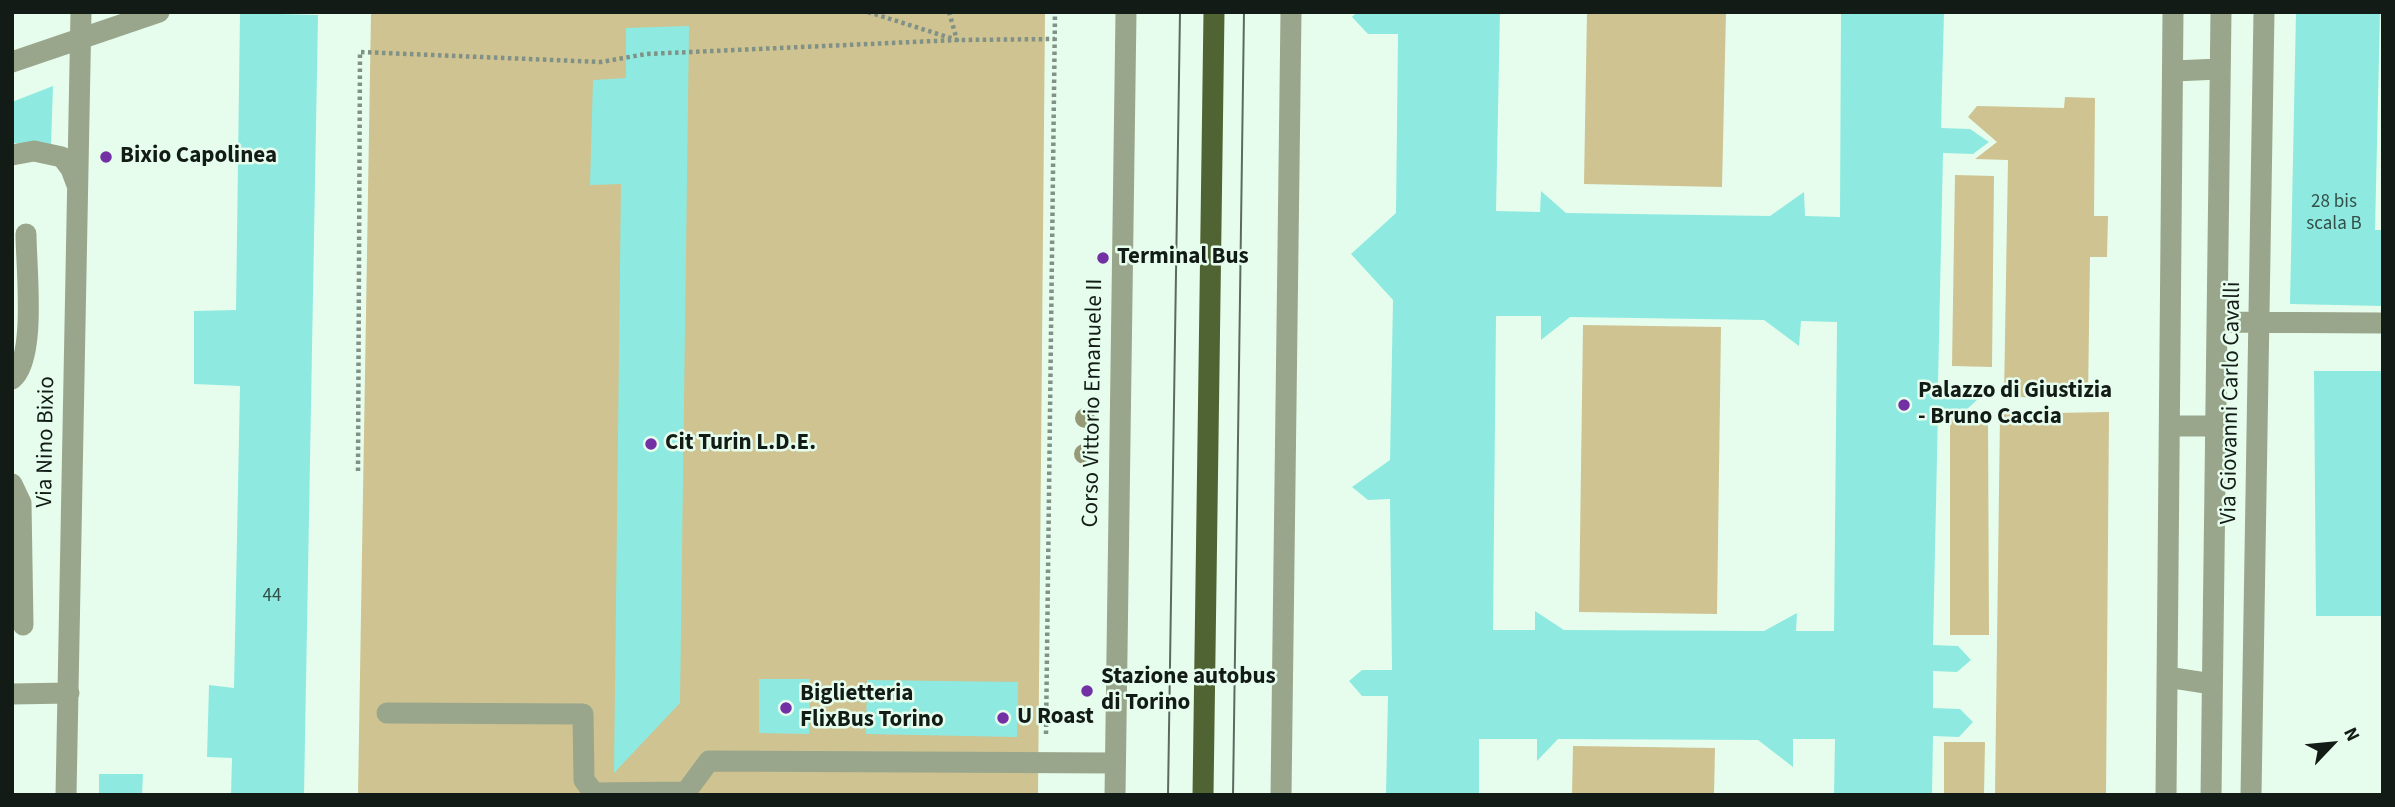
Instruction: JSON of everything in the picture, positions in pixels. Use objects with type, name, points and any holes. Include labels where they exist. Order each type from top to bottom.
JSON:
[{"type":"main road","points":[[1203,795],[1214,12]]},
{"type":"street","name":"Via Nino Bixio","points":[[66,795],[81,12]]},
{"type":"street","points":[[12,62],[159,12]]},
{"type":"street","name":"Corso Vittorio Emanuele II","points":[[1115,795],[1126,12]]},
{"type":"street","points":[[1282,795],[1291,12]]},
{"type":"street","points":[[2166,795],[2173,12]]},
{"type":"street","name":"Via Giovanni Carlo Cavalli","points":[[2211,795],[2221,12]]},
{"type":"street","name":"Via Giovanni Carlo Cavalli","points":[[2252,795],[2264,12]]},
{"type":"street","points":[[2173,71],[2220,69]]},
{"type":"street","name":"Via Nino Bixio","points":[[12,155],[34,151],[61,157],[71,169],[78,191]]},
{"type":"street","points":[[12,379],[20,372],[27,352],[26,234]]},
{"type":"street","points":[[2217,322],[2260,320],[2383,323]]},
{"type":"street","points":[[2170,426],[2216,426]]},
{"type":"street","points":[[12,484],[21,502],[23,625]]},
{"type":"street","points":[[2167,677],[2212,684]]},
{"type":"street","points":[[12,694],[69,693]]},
{"type":"street","points":[[387,713],[583,714],[584,780],[594,793],[686,792],[709,761],[1115,763]]},
{"type":"path","points":[[868,12],[957,40]]},
{"type":"path","points":[[949,12],[957,40]]},
{"type":"path","points":[[1045,763],[1055,12]]},
{"type":"path","points":[[358,471],[360,52],[601,62],[646,54],[957,40],[1055,39]]},
{"type":"shaded area","points":[[371,12],[1045,12],[1038,795],[358,795]]},
{"type":"shaded area","points":[[1587,12],[1726,12],[1722,187],[1584,184]]},
{"type":"shaded area","points":[[2065,97],[2095,98],[2094,216],[2108,216],[2107,257],[2090,257],[2088,398],[2004,397],[2008,160],[1975,159],[1997,142],[1968,117],[1977,106],[2064,108]]},
{"type":"shaded area","points":[[1955,175],[1994,176],[1992,367],[1952,366]]},
{"type":"shaded area","points":[[1583,325],[1721,327],[1717,614],[1579,612]]},
{"type":"shaded area","points":[[2109,412],[2106,795],[1995,795],[2000,414]]},
{"type":"shaded area","points":[[1950,417],[1988,417],[1989,635],[1950,635]]},
{"type":"shaded area","points":[[1944,742],[1985,742],[1984,795],[1944,795]]},
{"type":"shaded area","points":[[1573,746],[1715,748],[1714,795],[1572,795]]},
{"type":"building","name":"Palazzo di Giustizia - Bruno Caccia","points":[[1357,12],[1500,12],[1496,211],[1540,212],[1541,191],[1566,213],[1770,216],[1804,192],[1805,216],[1840,217],[1841,12],[1944,12],[1941,128],[1970,129],[1989,142],[1973,154],[1943,153],[1938,384],[1964,384],[1978,399],[1965,411],[1938,410],[1933,645],[1958,646],[1971,660],[1957,672],[1933,671],[1933,708],[1960,709],[1973,722],[1959,737],[1933,736],[1932,795],[1834,795],[1835,739],[1793,739],[1793,767],[1758,740],[1558,739],[1537,761],[1537,739],[1479,739],[1479,795],[1386,795],[1388,696],[1362,696],[1349,681],[1362,670],[1392,670],[1390,499],[1368,500],[1352,487],[1390,460],[1393,300],[1351,254],[1396,213],[1398,34],[1368,34],[1352,17]],"holes":[[[1496,316],[1541,316],[1541,340],[1570,317],[1764,320],[1799,346],[1801,321],[1837,322],[1834,631],[1796,631],[1797,613],[1764,631],[1564,630],[1535,611],[1535,630],[1493,630]]]},
{"type":"building","points":[[2296,12],[2380,12],[2375,230],[2383,230],[2383,306],[2290,304]]},
{"type":"building","points":[[240,13],[318,15],[304,795],[231,795],[232,758],[207,757],[209,685],[234,688],[240,386],[194,384],[194,311],[236,310]]},
{"type":"building","name":"Cit Turin L.D.E.","points":[[689,26],[680,703],[614,773],[621,184],[590,185],[593,80],[626,78],[626,28]]},
{"type":"building","points":[[53,86],[51,145],[12,143],[12,102]]},
{"type":"building","points":[[2314,371],[2383,371],[2383,616],[2316,616]]},
{"type":"building","points":[[759,679],[810,679],[809,734],[759,733]]},
{"type":"building","points":[[867,680],[1018,682],[1017,737],[866,734]]},
{"type":"building","points":[[99,774],[143,774],[142,795],[99,795]]},
{"type":"tram line","points":[[1168,795],[1180,12]]},
{"type":"tram line","points":[[1233,795],[1244,12]]},
{"type":"place","name":"Bixio Capolinea","points":[[106,157]]},
{"type":"place","name":"Terminal Bus","points":[[1103,258]]},
{"type":"place","name":"Palazzo di Giustizia - Bruno Caccia","points":[[1904,405]]},
{"type":"place","name":"Cit Turin L.D.E.","points":[[651,444]]},
{"type":"place","name":"Stazione autobus di Torino","points":[[1087,691]]},
{"type":"place","name":"Biglietteria FlixBus Torino","points":[[786,708]]},
{"type":"place","name":"U Roast","points":[[1003,718]]}]
